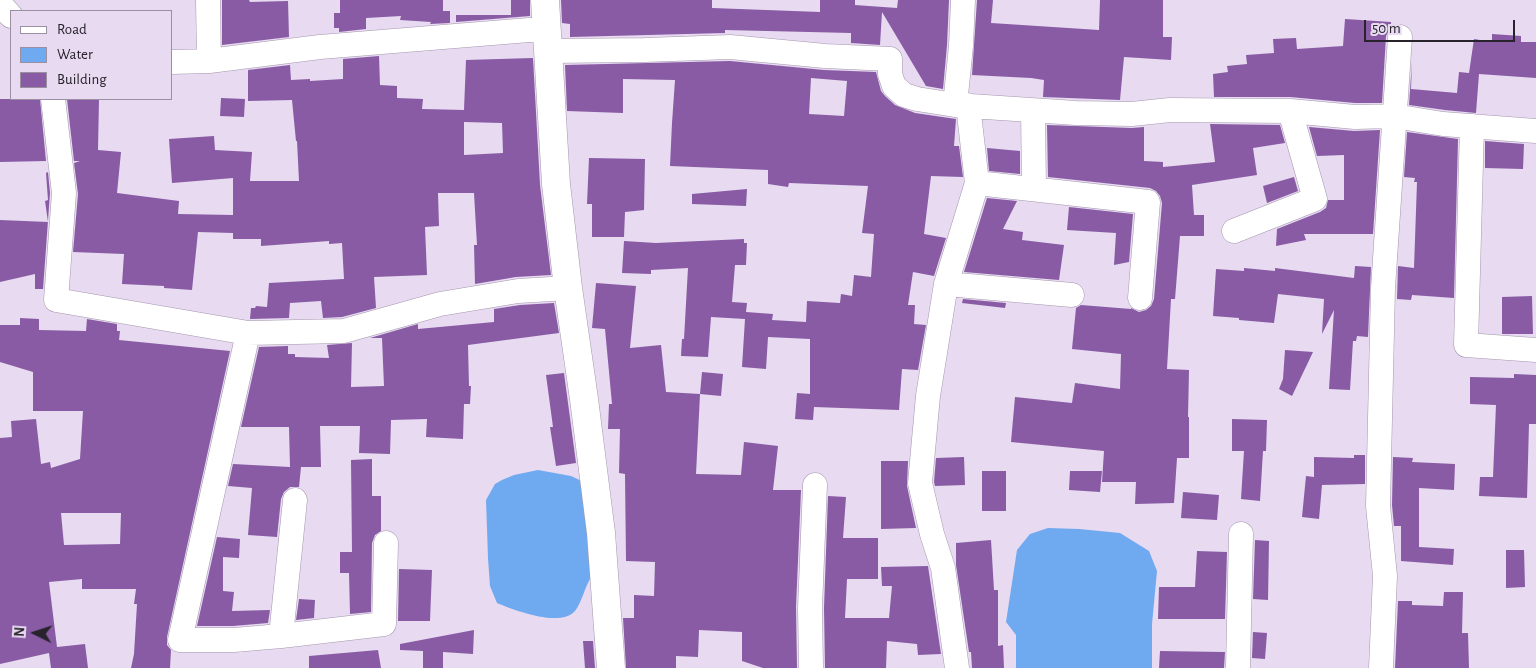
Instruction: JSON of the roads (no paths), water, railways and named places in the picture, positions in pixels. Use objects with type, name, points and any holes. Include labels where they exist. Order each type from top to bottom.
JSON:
[{"type":"street","points":[[208,0],[209,61]]},
{"type":"street","points":[[545,0],[556,184],[601,533],[610,668]]},
{"type":"street","points":[[957,668],[943,568],[932,534],[920,483],[928,396],[946,284],[977,183],[961,105],[963,0]]},
{"type":"street","points":[[0,4],[10,15]]},
{"type":"street","points":[[172,62],[209,61],[320,47],[510,32],[548,41],[645,50],[730,47],[825,56],[890,59],[890,74],[894,86],[904,95],[918,99],[961,105],[1033,111],[1132,114],[1170,110],[1290,111],[1355,117],[1394,116],[1443,124],[1536,131]]},
{"type":"street","points":[[1381,668],[1385,576],[1378,506],[1383,288],[1400,37]]},
{"type":"street","points":[[54,100],[64,193],[56,300],[248,333],[344,331],[440,304],[518,291],[568,288]]},
{"type":"street","points":[[1033,111],[1034,189]]},
{"type":"street","points":[[1234,231],[1315,199],[1290,111]]},
{"type":"street","points":[[1472,126],[1466,346],[1536,350]]},
{"type":"street","points":[[977,183],[1148,202],[1140,298]]},
{"type":"street","points":[[946,284],[1072,295]]},
{"type":"street","points":[[248,333],[180,640],[234,640],[384,624],[386,543]]},
{"type":"street","points":[[811,668],[810,608],[814,485]]},
{"type":"street","points":[[281,636],[295,500]]},
{"type":"street","points":[[1238,668],[1241,534]]},
{"type":"water","points":[[538,470],[571,476],[586,483],[598,570],[590,579],[575,611],[568,616],[559,618],[537,616],[497,603],[490,586],[486,500],[495,484],[514,475]]},
{"type":"water","points":[[1048,528],[1120,533],[1149,551],[1157,571],[1152,624],[1152,668],[1016,668],[1016,635],[1006,622],[1017,550],[1030,534]]}]
